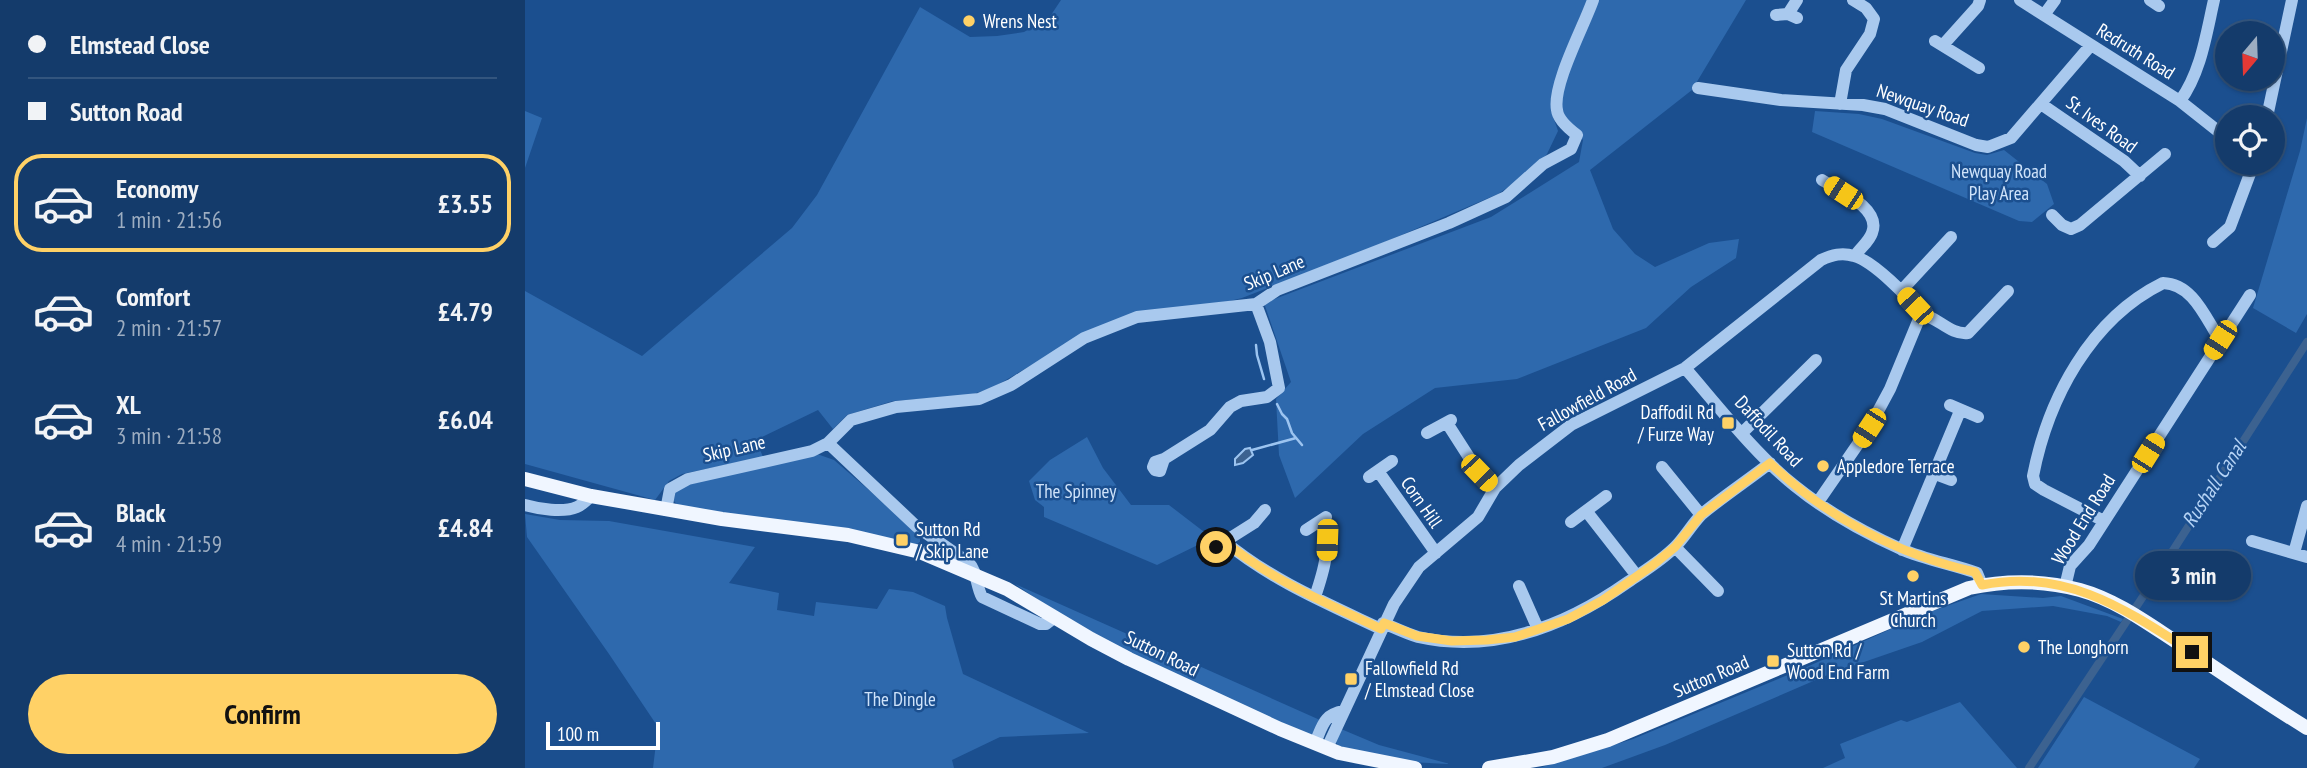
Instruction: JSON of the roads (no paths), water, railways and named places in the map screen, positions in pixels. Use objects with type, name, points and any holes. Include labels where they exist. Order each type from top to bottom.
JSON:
[{"type":"main road","name":"Sutton Road","points":[[525,479],[591,496],[666,510],[848,535],[920,552],[1007,589],[1129,659],[1321,746],[1384,766],[1415,768]]},
{"type":"main road","name":"Sutton Road","points":[[1489,768],[1553,757],[1608,740],[1962,591],[2003,581],[2065,587],[2097,596],[2120,607],[2307,728]]},
{"type":"street","name":"Skip Lane","points":[[666,510],[670,489],[688,479],[812,451],[828,443],[851,420],[896,407],[979,399],[1011,385],[1084,338],[1137,317],[1256,304],[1277,290],[1449,223],[1506,197],[1543,164],[1571,149],[1577,135],[1568,128],[1556,110],[1559,86],[1593,0]]},
{"type":"street","points":[[1787,16],[1797,0]]},
{"type":"street","points":[[1840,104],[1846,70],[1870,34],[1874,19],[1866,8],[1853,0]]},
{"type":"street","points":[[1978,69],[1939,43],[1978,6],[1980,0]]},
{"type":"street","name":"Redruth Road","points":[[2019,0],[2180,101],[2215,128]]},
{"type":"street","points":[[2044,15],[2055,0]]},
{"type":"street","points":[[2180,101],[2199,65],[2214,0]]},
{"type":"street","points":[[2270,105],[2292,0]]},
{"type":"street","name":"Newquay Road","points":[[1698,88],[1781,100],[1885,109],[1976,145],[1988,147],[2011,138],[2091,45]]},
{"type":"street","name":"St. Ives Road","points":[[2041,104],[2124,161],[2140,176]]},
{"type":"street","name":"St. Ives Road","points":[[2052,214],[2062,225],[2071,229],[2080,226],[2164,153]]},
{"type":"street","points":[[2213,242],[2228,231],[2235,195],[2247,175]]},
{"type":"street","points":[[1820,180],[1864,206],[1873,220],[1872,233],[1855,256],[1901,291],[1921,314],[1931,316],[1952,331],[1968,333],[2001,294]]},
{"type":"street","points":[[1901,291],[1943,240]]},
{"type":"street","name":"Fallowfield Road","points":[[1321,746],[1344,711],[1382,626],[1419,567],[1478,517],[1495,488],[1519,465],[1571,425],[1685,368],[1821,260],[1837,254],[1855,256]]},
{"type":"street","points":[[2104,520],[2044,490],[2035,484],[2033,476],[2052,415],[2082,353],[2100,331],[2129,304],[2163,283],[2182,286],[2220,340]]},
{"type":"street","name":"Wood End Road","points":[[2065,587],[2070,566],[2088,545],[2250,295]]},
{"type":"street","points":[[1164,459],[1210,430],[1235,403],[1266,397],[1279,388],[1270,342],[1256,304]]},
{"type":"street","points":[[1818,502],[1869,428],[1890,389],[1921,314]]},
{"type":"street","points":[[1742,433],[1816,358]]},
{"type":"street","name":"Daffodil Road","points":[[1685,368],[1742,433],[1794,485],[1818,502],[1902,550],[1977,573],[1982,585]]},
{"type":"street","points":[[1902,550],[1935,474],[1955,408],[1978,417]]},
{"type":"street","points":[[1427,433],[1450,421],[1479,473],[1495,488]]},
{"type":"street","points":[[828,443],[931,537],[969,563],[974,568],[974,573]]},
{"type":"street","name":"Corn Hill","points":[[1392,461],[1373,474],[1436,553]]},
{"type":"street","points":[[1265,510],[1254,523],[1220,544],[1315,597],[1382,626],[1417,636],[1452,641],[1515,637],[1580,612],[1603,600],[1675,547],[1701,515],[1770,463]]},
{"type":"street","points":[[1650,475],[1664,465],[1701,515]]},
{"type":"street","points":[[1935,474],[1951,480]]},
{"type":"street","points":[[525,505],[568,509],[578,507],[591,496]]},
{"type":"street","points":[[1571,522],[1606,496]]},
{"type":"street","points":[[2252,541],[2301,555],[2307,506]]},
{"type":"street","points":[[1587,512],[1637,576]]},
{"type":"street","points":[[1306,530],[1324,518],[1327,563],[1315,597]]},
{"type":"street","points":[[920,552],[931,537]]},
{"type":"street","points":[[1675,547],[1720,592]]},
{"type":"street","points":[[1518,585],[1538,629]]},
{"type":"waterway","name":"Rushall Canal","points":[[2029,768],[2307,342]]},
{"type":"waterway","points":[[1256,345],[1264,379]]},
{"type":"waterway","points":[[1277,404],[1292,433],[1302,445]]},
{"type":"waterway","points":[[1252,450],[1296,438]]},
{"type":"place","name":"Wrens Nest","points":[[969,21]]},
{"type":"place","name":"Daffodil Rd / Furze Way","points":[[1728,423]]},
{"type":"place","name":"Appledore Terrace","points":[[1823,466]]},
{"type":"place","name":"Sutton Rd / Skip Lane","points":[[902,540]]},
{"type":"place","name":"St Martins Church","points":[[1913,576]]},
{"type":"place","name":"The Longhorn","points":[[2024,647]]},
{"type":"place","name":"Sutton Rd / Wood End Farm","points":[[1773,661]]},
{"type":"place","name":"Fallowfield Rd / Elmstead Close","points":[[1351,679]]},
{"type":"park label","name":"Newquay Road Play Area","points":[[1999,182]]},
{"type":"park label","name":"The Spinney","points":[[1076,491]]},
{"type":"park label","name":"The Dingle","points":[[900,699]]}]
